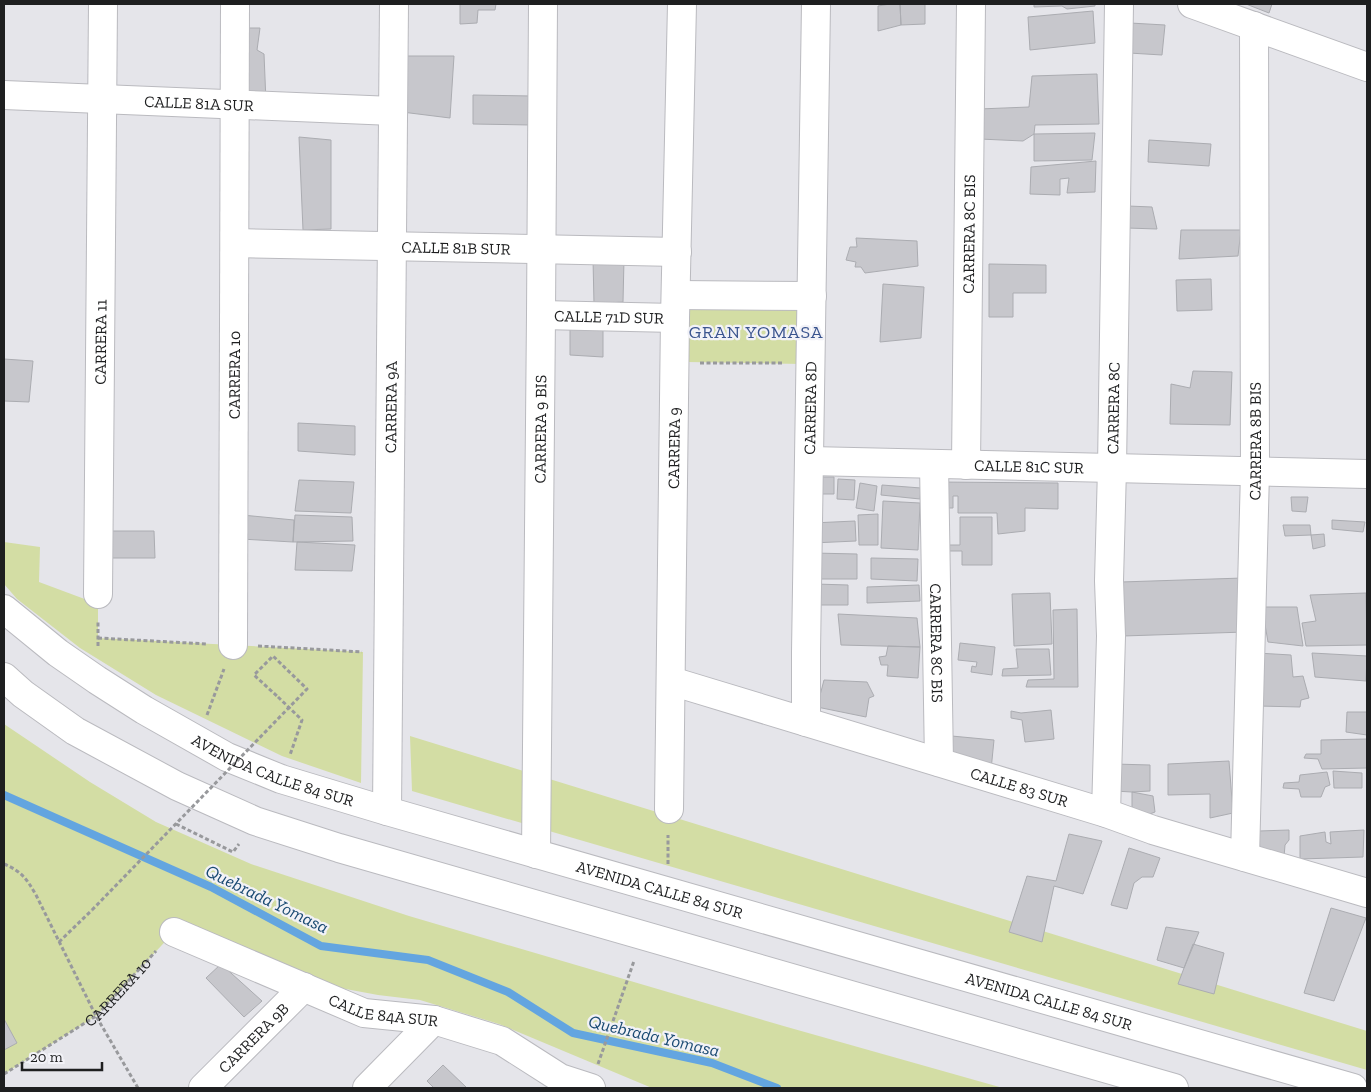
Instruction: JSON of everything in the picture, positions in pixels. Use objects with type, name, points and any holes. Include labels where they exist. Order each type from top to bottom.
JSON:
[{"type":"main road","name":"CARRERA 11","points":[[98,594],[103,4]]},
{"type":"main road","name":"CARRERA 10","points":[[233,645],[235,4]]},
{"type":"main road","name":"CARRERA 9A","points":[[387,811],[394,4]]},
{"type":"main road","name":"CARRERA 9 BIS","points":[[536,854],[543,4]]},
{"type":"main road","name":"CARRERA 9","points":[[669,809],[682,4]]},
{"type":"main road","name":"CARRERA 8D","points":[[806,722],[816,4]]},
{"type":"main road","name":"CARRERA 8C BIS","points":[[966,465],[970,4]]},
{"type":"main road","name":"CARRERA 8C","points":[[1106,813],[1111,636],[1109,582],[1119,4]]},
{"type":"main road","points":[[1192,4],[1367,67]]},
{"type":"main road","name":"CARRERA 8B BIS","points":[[1245,857],[1255,472],[1254,26]]},
{"type":"main road","name":"CALLE 81A SUR","points":[[4,95],[393,111]]},
{"type":"main road","name":"CALLE 81B SUR","points":[[235,242],[678,252]]},
{"type":"main road","name":"CALLE 71D SUR","points":[[541,315],[812,296]]},
{"type":"main road","name":"CALLE 81C SUR","points":[[810,461],[1367,474]]},
{"type":"main road","name":"CARRERA 8C BIS","points":[[934,464],[939,762]]},
{"type":"main road","name":"AVENIDA CALLE 84 SUR","points":[[4,609],[58,654],[97,680],[227,757],[281,779],[1353,1088]]},
{"type":"main road","points":[[4,677],[23,694],[83,735],[177,786],[255,821],[339,848],[1174,1088]]},
{"type":"main road","name":"CALLE 83 SUR","points":[[671,681],[1106,813],[1153,830],[1367,893]]},
{"type":"main road","name":"CALLE 84A SUR","points":[[174,932],[364,1013],[434,1020],[502,1041],[554,1083],[594,1078]]},
{"type":"main road","name":"CARRERA 9B","points":[[203,1088],[304,987]]},
{"type":"main road","points":[[368,1088],[434,1020]]},
{"type":"path","points":[[675,362],[811,364]]},
{"type":"path","points":[[97,680],[98,594]]},
{"type":"path","points":[[198,741],[233,645]]},
{"type":"path","points":[[59,942],[92,910],[176,824],[308,689],[273,656],[254,675],[278,697],[302,720],[281,779]]},
{"type":"path","points":[[668,892],[669,809]]},
{"type":"path","points":[[176,824],[233,852]]},
{"type":"path","points":[[4,864],[12,867],[27,878],[96,1016],[138,1088]]},
{"type":"path","name":"CARRERA 10","points":[[4,1074],[96,1016],[174,932]]},
{"type":"path","points":[[594,1078],[624,989]]},
{"type":"green space","points":[[688,298],[802,300],[801,364],[687,362]]},
{"type":"green space","points":[[4,542],[40,547],[39,582],[98,604],[98,638],[363,652],[361,783],[282,756],[156,695],[80,648],[17,599],[4,584]]},
{"type":"green space","points":[[4,724],[90,782],[156,822],[251,864],[409,916],[1003,1088],[652,1088],[499,1024],[420,1000],[335,987],[182,920],[174,932],[96,1016],[4,1074]]},
{"type":"green space","points":[[410,736],[1367,1031],[1367,1070],[412,791]]},
{"type":"building","points":[[460,4],[496,4],[495,10],[478,10],[477,23],[460,24]]},
{"type":"building","points":[[900,4],[901,25],[878,31],[878,6]]},
{"type":"building","points":[[900,4],[925,4],[925,24],[901,25]]},
{"type":"building","points":[[1034,4],[1095,4],[1095,6],[1067,9],[1062,6],[1034,7]]},
{"type":"building","points":[[1246,4],[1272,4],[1269,13]]},
{"type":"building","points":[[1093,11],[1095,43],[1030,50],[1028,17]]},
{"type":"building","points":[[1130,23],[1165,25],[1162,55],[1129,53]]},
{"type":"building","points":[[239,28],[260,28],[257,50],[264,54],[266,102],[236,100]]},
{"type":"building","points":[[403,56],[454,56],[450,118],[402,112]]},
{"type":"building","points":[[1097,74],[1099,124],[1035,125],[1034,134],[1023,141],[980,139],[979,109],[1029,107],[1032,76]]},
{"type":"building","points":[[473,95],[531,96],[531,125],[473,124]]},
{"type":"building","points":[[1095,133],[1092,160],[1034,161],[1034,134]]},
{"type":"building","points":[[299,137],[331,140],[331,229],[303,230]]},
{"type":"building","points":[[1149,140],[1211,144],[1209,166],[1148,162]]},
{"type":"building","points":[[1096,161],[1095,192],[1067,193],[1069,178],[1060,179],[1060,195],[1030,194],[1031,167]]},
{"type":"building","points":[[1128,206],[1152,207],[1157,229],[1127,228]]},
{"type":"building","points":[[1181,230],[1241,230],[1238,256],[1179,259]]},
{"type":"building","points":[[856,238],[917,241],[918,266],[865,273],[861,267],[855,267],[856,262],[846,260],[850,247],[857,247]]},
{"type":"building","points":[[593,259],[624,259],[623,302],[594,304]]},
{"type":"building","points":[[989,264],[1046,265],[1046,293],[1013,293],[1013,317],[989,317]]},
{"type":"building","points":[[1211,279],[1212,310],[1177,311],[1176,280]]},
{"type":"building","points":[[883,284],[924,287],[921,338],[880,342]]},
{"type":"building","points":[[570,323],[603,323],[603,357],[570,355]]},
{"type":"building","points":[[4,359],[33,361],[29,402],[4,401]]},
{"type":"building","points":[[1193,371],[1232,372],[1230,425],[1170,424],[1171,384],[1190,388]]},
{"type":"building","points":[[298,423],[355,426],[355,455],[298,451]]},
{"type":"building","points":[[813,477],[834,477],[834,494],[813,494]]},
{"type":"building","points":[[838,479],[855,480],[854,500],[837,499]]},
{"type":"building","points":[[299,480],[354,482],[351,513],[295,511]]},
{"type":"building","points":[[938,482],[1058,483],[1058,509],[1025,508],[1025,531],[998,534],[997,513],[958,513],[958,496],[953,496],[953,508],[937,508]]},
{"type":"building","points":[[860,483],[877,486],[874,511],[856,508]]},
{"type":"building","points":[[882,485],[921,488],[920,499],[881,495]]},
{"type":"building","points":[[1291,497],[1308,497],[1306,512],[1292,511]]},
{"type":"building","points":[[883,501],[920,503],[918,550],[881,548]]},
{"type":"building","points":[[878,514],[878,545],[859,545],[858,515]]},
{"type":"building","points":[[242,515],[294,520],[293,542],[241,539]]},
{"type":"building","points":[[295,515],[352,517],[353,541],[293,542]]},
{"type":"building","points":[[960,517],[992,517],[992,565],[962,565],[962,551],[947,551],[947,545],[960,545]]},
{"type":"building","points":[[1332,520],[1365,522],[1363,532],[1332,529]]},
{"type":"building","points":[[855,521],[856,541],[812,543],[812,523]]},
{"type":"building","points":[[1283,525],[1310,525],[1311,535],[1285,536]]},
{"type":"building","points":[[110,531],[154,531],[155,558],[109,558]]},
{"type":"building","points":[[1324,534],[1325,546],[1313,549],[1311,535]]},
{"type":"building","points":[[297,542],[355,545],[352,571],[295,570]]},
{"type":"building","points":[[813,553],[857,554],[857,579],[813,579]]},
{"type":"building","points":[[871,558],[918,559],[917,581],[871,579]]},
{"type":"building","points":[[1243,578],[1245,632],[1123,636],[1121,582]]},
{"type":"building","points":[[815,584],[848,585],[848,605],[815,605]]},
{"type":"building","points":[[919,585],[920,601],[867,603],[867,587]]},
{"type":"building","points":[[1050,593],[1052,644],[1014,646],[1012,594]]},
{"type":"building","points":[[1366,593],[1367,645],[1306,646],[1302,623],[1316,621],[1310,595]]},
{"type":"building","points":[[1262,607],[1297,607],[1303,646],[1268,642]]},
{"type":"building","points":[[1077,609],[1078,687],[1026,687],[1028,680],[1054,679],[1053,610]]},
{"type":"building","points":[[838,614],[917,618],[920,647],[841,645]]},
{"type":"building","points":[[960,643],[995,647],[992,675],[971,672],[972,666],[976,667],[977,662],[958,660]]},
{"type":"building","points":[[888,646],[920,647],[918,678],[887,676],[888,665],[881,665],[879,657],[886,656]]},
{"type":"building","points":[[1016,649],[1049,649],[1051,675],[1002,676],[1003,669],[1018,668]]},
{"type":"building","points":[[1257,653],[1291,655],[1293,677],[1303,676],[1309,698],[1301,700],[1300,707],[1258,706]]},
{"type":"building","points":[[1312,653],[1367,656],[1366,681],[1315,677]]},
{"type":"building","points":[[824,680],[867,682],[874,696],[869,698],[866,717],[817,707]]},
{"type":"building","points":[[1051,710],[1054,739],[1025,742],[1022,720],[1011,718],[1011,711],[1021,713]]},
{"type":"building","points":[[1347,712],[1367,712],[1367,735],[1346,732]]},
{"type":"building","points":[[941,735],[994,740],[991,770],[945,759]]},
{"type":"building","points":[[1367,739],[1367,768],[1322,769],[1318,759],[1304,758],[1306,754],[1321,754],[1321,740]]},
{"type":"building","points":[[1229,761],[1233,813],[1210,818],[1210,794],[1168,795],[1168,764]]},
{"type":"building","points":[[1114,764],[1150,765],[1150,791],[1114,791]]},
{"type":"building","points":[[1333,771],[1362,773],[1362,788],[1334,788]]},
{"type":"building","points":[[1327,772],[1330,785],[1325,787],[1321,797],[1301,797],[1299,789],[1283,788],[1284,783],[1299,782],[1300,775]]},
{"type":"building","points":[[1132,792],[1153,796],[1155,812],[1132,821]]},
{"type":"building","points":[[1289,830],[1289,840],[1285,845],[1284,857],[1260,855],[1259,831]]},
{"type":"building","points":[[1364,830],[1363,857],[1300,859],[1300,836],[1325,832],[1326,842],[1331,844],[1330,832]]},
{"type":"building","points":[[1069,834],[1102,841],[1083,894],[1054,886],[1042,942],[1009,932],[1027,876],[1056,881]]},
{"type":"building","points":[[1129,848],[1160,858],[1153,877],[1142,877],[1134,883],[1127,909],[1111,905]]},
{"type":"building","points":[[1331,908],[1366,918],[1334,1001],[1304,993]]},
{"type":"building","points":[[1166,927],[1199,932],[1184,968],[1157,960]]},
{"type":"building","points":[[1193,944],[1224,953],[1214,994],[1178,984]]},
{"type":"building","points":[[221,964],[262,1001],[244,1017],[206,978]]},
{"type":"building","points":[[4,1019],[17,1043],[4,1050]]},
{"type":"building","points":[[443,1065],[467,1088],[434,1088],[427,1081]]},
{"type":"waterway","name":"Quebrada Yomasa","points":[[4,795],[211,887],[321,946],[428,960],[508,992],[573,1033],[712,1063],[777,1088]]},
{"type":"district","name":"GRAN YOMASA","points":[[756,332]]}]
